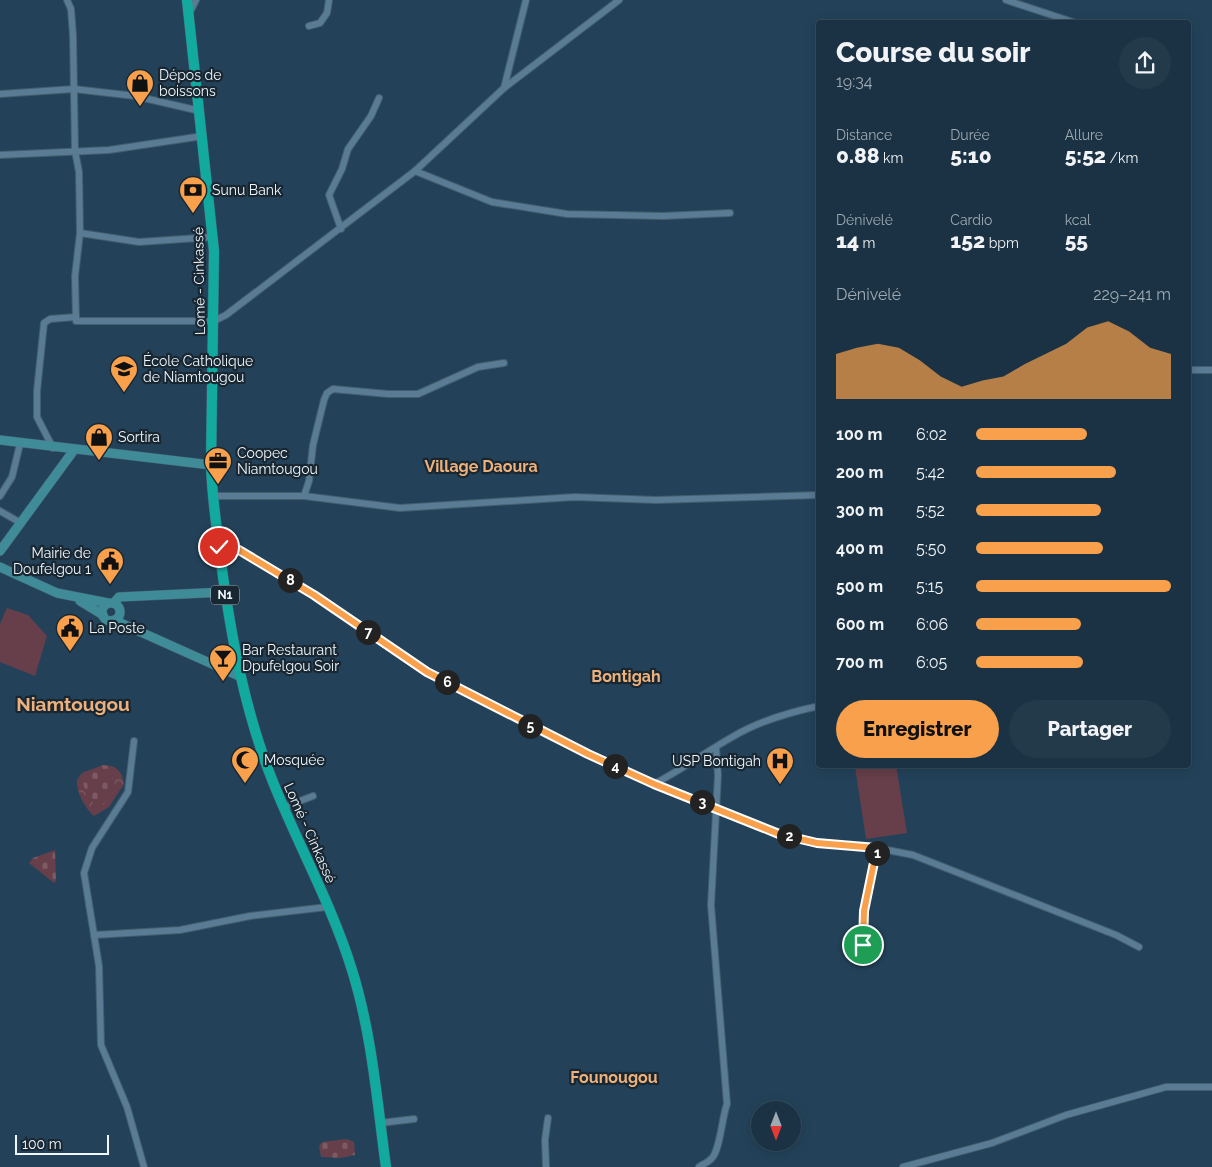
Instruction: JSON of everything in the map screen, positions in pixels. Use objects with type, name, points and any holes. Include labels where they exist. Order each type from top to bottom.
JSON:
[{"type":"highway","name":"Lomé - Cinkassé","points":[[187,0],[212,237],[214,321],[212,496],[225,592],[240,677],[262,752],[284,807],[339,930],[360,995],[386,1167]]},
{"type":"main road","points":[[0,440],[53,448],[211,465]]},
{"type":"main road","points":[[0,551],[74,450]]},
{"type":"main road","points":[[0,568],[57,593],[76,599],[111,604],[120,612],[114,620]]},
{"type":"main road","points":[[103,615],[103,608],[119,598],[225,592]]},
{"type":"main road","points":[[76,599],[108,620],[114,620],[240,677]]},
{"type":"street","points":[[68,0],[71,9],[73,35],[75,151],[79,172],[80,233],[75,276],[76,321],[214,321],[226,315],[415,171],[504,88],[619,0]]},
{"type":"street","points":[[189,14],[196,0]]},
{"type":"street","points":[[309,26],[320,23],[327,13],[329,0]]},
{"type":"street","points":[[504,88],[526,0]]},
{"type":"street","points":[[1006,0],[1067,20]]},
{"type":"street","points":[[0,94],[74,89],[135,96],[200,111]]},
{"type":"street","points":[[341,229],[329,195],[342,169],[348,149],[371,116],[379,98]]},
{"type":"street","points":[[0,155],[109,150],[202,136]]},
{"type":"street","points":[[415,171],[492,202],[567,214],[663,216],[730,213]]},
{"type":"street","points":[[80,233],[139,242],[212,237]]},
{"type":"street","points":[[53,448],[37,417],[37,391],[44,323],[50,319],[76,316]]},
{"type":"street","points":[[304,496],[309,481],[312,451],[324,400],[327,393],[333,389],[388,394],[418,394],[478,367],[504,363]]},
{"type":"street","points":[[1191,370],[1212,370]]},
{"type":"street","points":[[0,496],[12,477],[20,444]]},
{"type":"street","points":[[212,496],[304,496],[400,508],[575,497],[656,500],[816,495]]},
{"type":"street","points":[[0,511],[21,523]]},
{"type":"street","points":[[219,547],[239,550],[314,595],[427,672],[547,735],[654,784],[779,834],[817,843],[877,848],[912,855],[940,864],[976,881],[1116,935],[1139,947]]},
{"type":"street","points":[[654,784],[735,735],[816,707]]},
{"type":"street","points":[[134,741],[128,792],[92,848],[84,873],[101,996],[101,1045],[127,1107],[144,1167]]},
{"type":"street","points":[[699,1167],[713,1158],[720,1140],[722,1119],[727,1104],[711,905],[718,776],[716,748]]},
{"type":"street","points":[[284,807],[313,796]]},
{"type":"street","points":[[863,945],[864,911],[877,848]]},
{"type":"street","points":[[94,935],[180,930],[250,916],[328,907]]},
{"type":"street","points":[[904,1167],[992,1143],[1066,1115],[1166,1087],[1212,1087]]},
{"type":"street","points":[[546,1167],[545,1140],[548,1118]]},
{"type":"street","points":[[380,1123],[414,1119]]},
{"type":"green space","points":[[7,608],[28,615],[47,636],[35,676],[0,662],[0,624]]},
{"type":"green space","points":[[103,765],[111,766],[118,770],[124,784],[109,807],[94,816],[82,800],[77,780],[82,773]]},
{"type":"green space","points":[[103,765],[111,767],[114,793],[105,798],[105,803],[98,808],[94,807],[90,793],[85,789],[82,779],[88,772]]},
{"type":"green space","points":[[855,768],[896,768],[907,833],[866,839]]},
{"type":"green space","points":[[55,850],[56,881],[54,883],[29,863],[33,858]]},
{"type":"green space","points":[[347,1139],[354,1142],[355,1155],[341,1158],[321,1157],[319,1146],[322,1142]]},
{"type":"place","name":"Dépos de boissons","points":[[140,107]]},
{"type":"place","name":"Sunu Bank","points":[[193,214]]},
{"type":"place","name":"École Catholique de Niamtougou","points":[[124,393]]},
{"type":"place","name":"Sortira","points":[[99,461]]},
{"type":"place","name":"Coopec Niamtougou","points":[[218,485]]},
{"type":"place","name":"Mairie de Doufelgou 1","points":[[110,585]]},
{"type":"place","name":"La Poste","points":[[70,652]]},
{"type":"place","name":"Bar Restaurant Dpufelgou Soir","points":[[223,682]]},
{"type":"place","name":"Mosquée","points":[[245,784]]},
{"type":"place","name":"USP Bontigah","points":[[780,785]]},
{"type":"district","name":"Village Daoura","points":[[481,466]]},
{"type":"district","name":"Bontigah","points":[[626,676]]},
{"type":"district","name":"Niamtougou","points":[[73,704]]},
{"type":"district","name":"Founougou","points":[[614,1077]]},
{"type":"route","points":[[219,547],[239,550],[314,595],[427,672],[547,735],[588,754],[654,784],[779,834],[817,843],[877,848],[874,870],[866,895],[863,945]]}]
